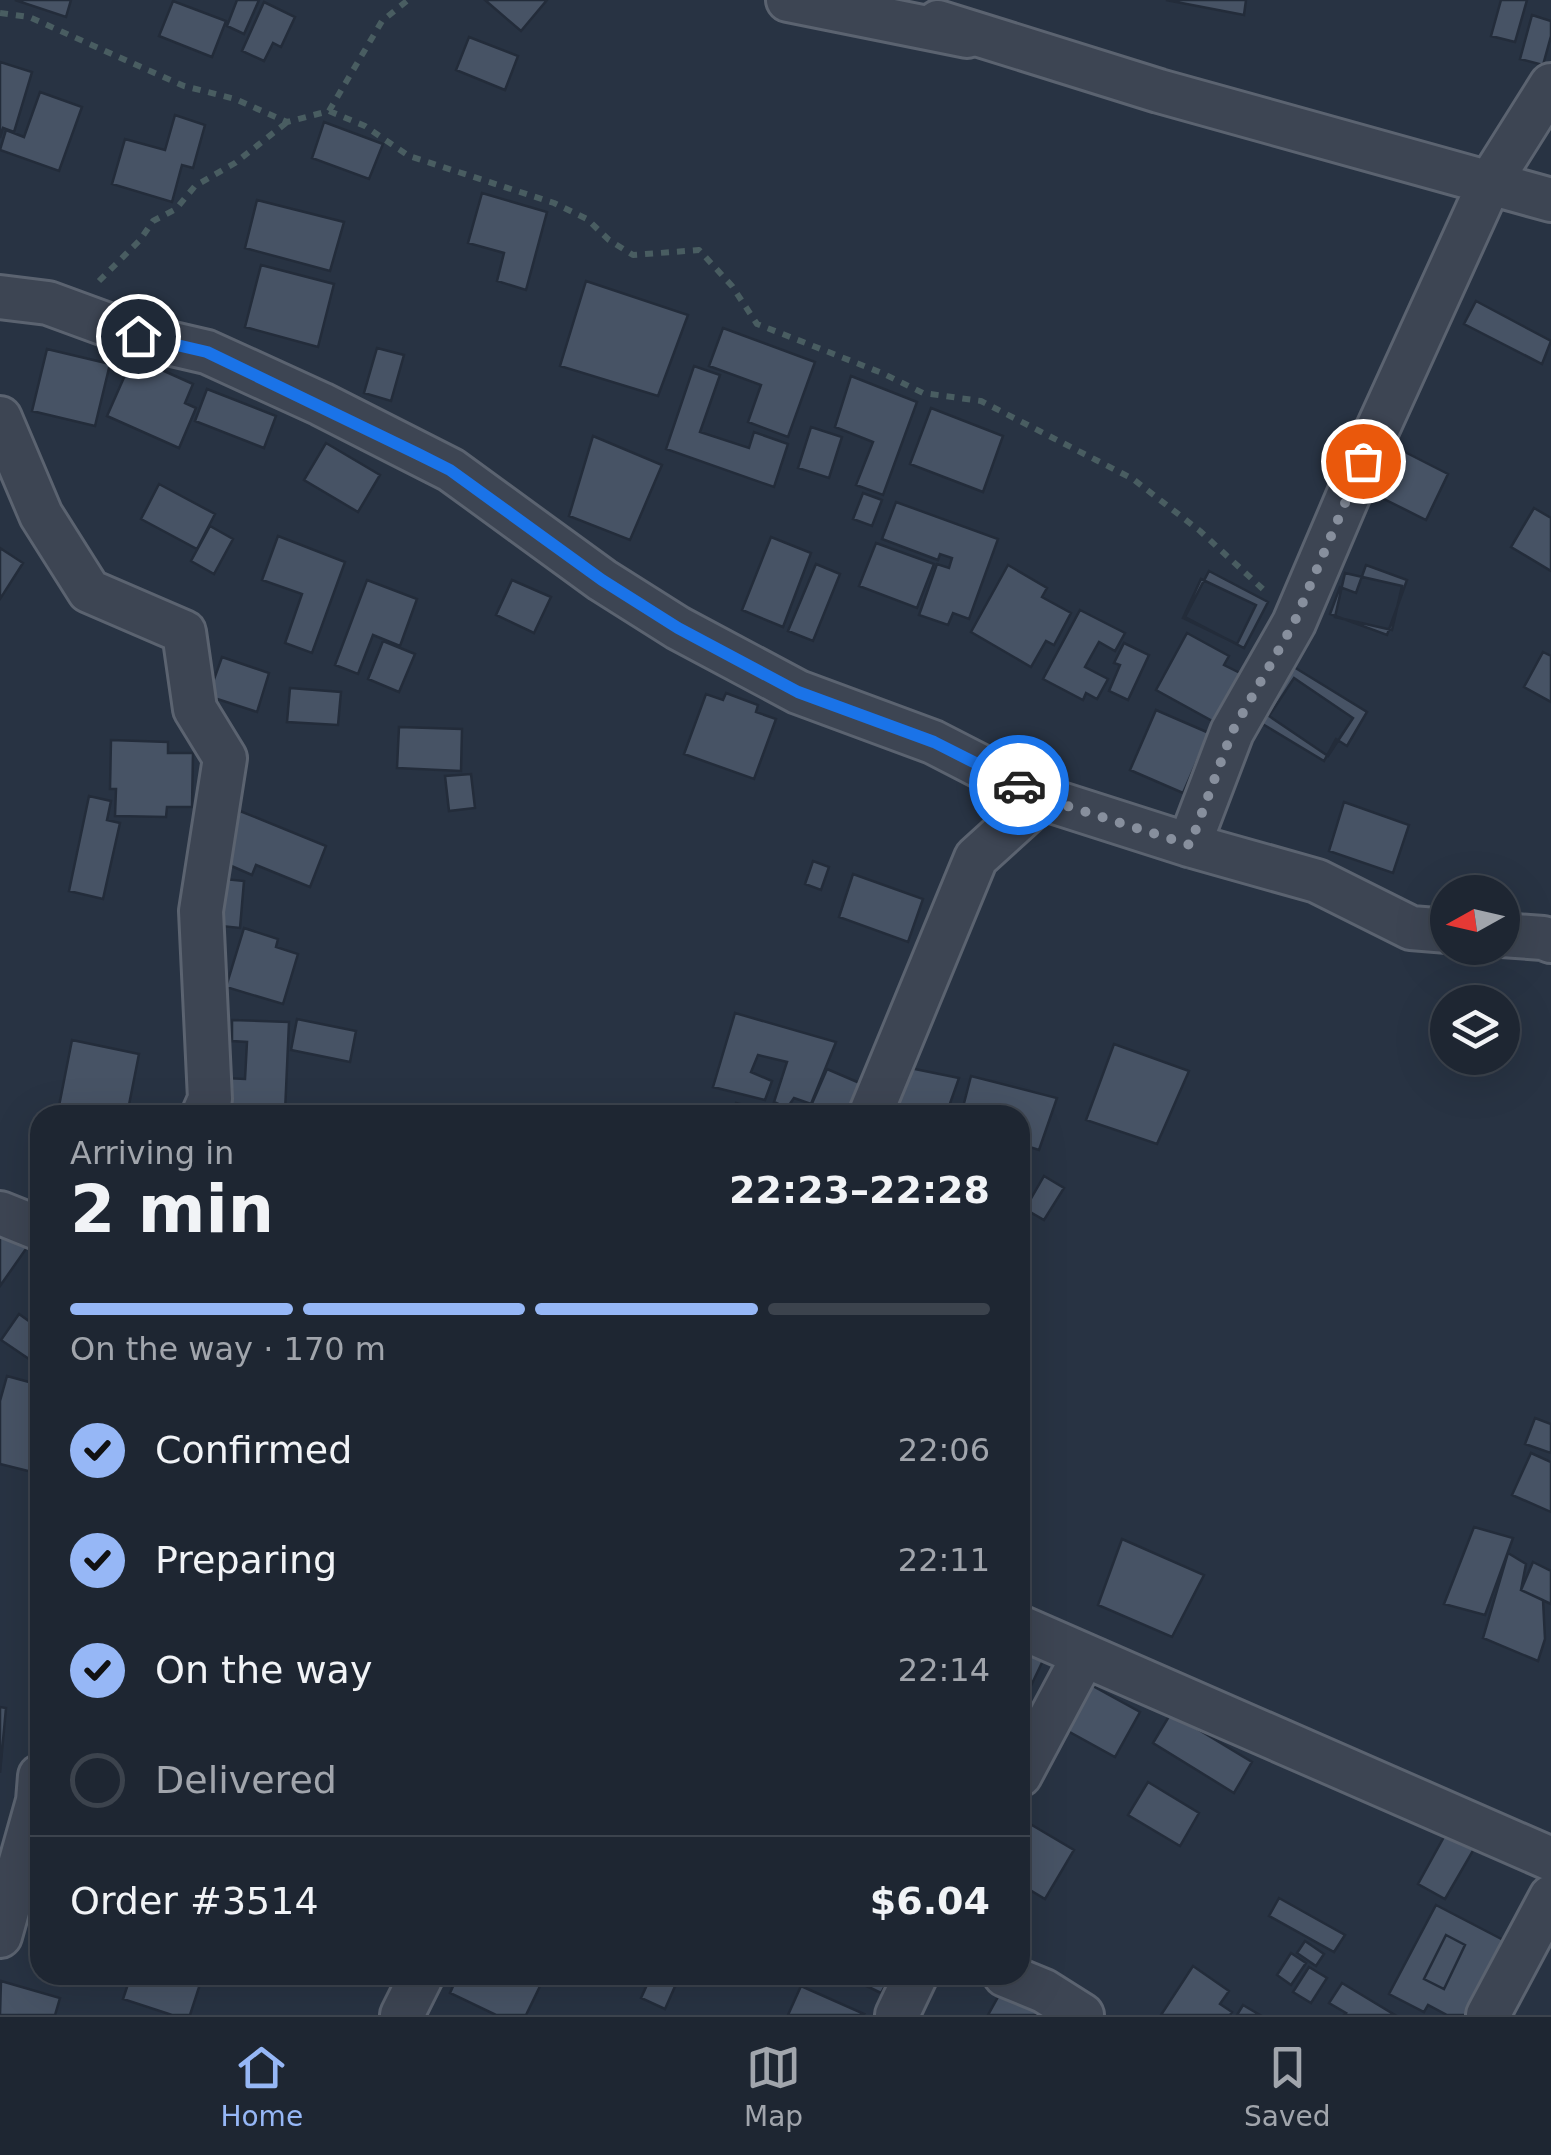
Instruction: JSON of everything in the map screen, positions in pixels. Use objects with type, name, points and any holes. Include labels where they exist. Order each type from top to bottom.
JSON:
[{"type":"street","points":[[788,0],[998,42],[938,22],[1160,91],[1551,200]]},
{"type":"street","points":[[1190,845],[1232,732],[1294,623],[1490,182],[1551,85]]},
{"type":"street","points":[[0,297],[48,303],[138,336],[207,352],[321,404],[450,470],[602,580],[678,628],[798,692],[934,742],[1042,798],[1316,881],[1411,928],[1430,930]]},
{"type":"street","points":[[0,418],[41,514],[89,591],[184,632],[194,710],[226,758],[201,911],[208,1105]]},
{"type":"street","points":[[874,1105],[976,858],[1042,798]]},
{"type":"street","points":[[1520,936],[1551,941]]},
{"type":"street","points":[[0,1213],[30,1224]]},
{"type":"street","points":[[1030,1632],[1551,1860]]},
{"type":"street","points":[[1030,1757],[1084,1657]]},
{"type":"street","points":[[0,1936],[30,1829]]},
{"type":"street","points":[[1488,2015],[1551,1897]]},
{"type":"street","points":[[402,2015],[417,1985]]},
{"type":"street","points":[[897,2015],[911,1985]]},
{"type":"street","points":[[1029,1985],[1082,2015]]},
{"type":"path","points":[[329,111],[382,21],[408,0]]},
{"type":"path","points":[[0,13],[28,17],[184,86],[235,99],[287,122]]},
{"type":"path","points":[[48,303],[93,287],[140,240],[153,221],[176,209],[195,186],[235,163],[287,122],[329,111],[365,126],[409,156],[554,203],[587,219],[632,255],[699,250],[732,286],[756,324],[924,393],[981,401],[1134,479],[1200,530],[1294,623]]},
{"type":"building","points":[[15,0],[71,0],[66,17]]},
{"type":"building","points":[[237,0],[259,0],[244,34],[227,26]]},
{"type":"building","points":[[485,0],[547,0],[521,31]]},
{"type":"building","points":[[1166,0],[1246,0],[1244,15]]},
{"type":"building","points":[[1501,0],[1527,0],[1515,42],[1491,36]]},
{"type":"building","points":[[173,1],[226,21],[212,57],[159,36]]},
{"type":"building","points":[[264,2],[295,17],[281,47],[273,43],[264,61],[242,51]]},
{"type":"building","points":[[1532,15],[1551,21],[1543,65],[1520,59]]},
{"type":"building","points":[[469,37],[518,56],[505,90],[456,70]]},
{"type":"building","points":[[0,62],[32,72],[14,132],[3,128],[0,138]]},
{"type":"building","points":[[40,92],[82,107],[59,171],[0,150],[6,130],[24,137]]},
{"type":"building","points":[[175,115],[205,125],[193,168],[182,165],[172,202],[112,184],[125,139],[165,150]]},
{"type":"building","points":[[324,122],[383,144],[369,179],[312,158]]},
{"type":"building","points":[[482,193],[547,212],[526,290],[497,281],[504,253],[468,243]]},
{"type":"building","points":[[257,200],[344,222],[330,271],[245,248]]},
{"type":"building","points":[[261,265],[334,284],[318,347],[245,327]]},
{"type":"building","points":[[586,281],[688,315],[658,396],[560,366]]},
{"type":"building","points":[[1476,301],[1551,341],[1542,364],[1464,324]]},
{"type":"building","points":[[723,328],[815,362],[788,437],[748,422],[761,385],[709,366]]},
{"type":"building","points":[[377,348],[404,355],[391,401],[364,393]]},
{"type":"building","points":[[47,349],[110,364],[95,426],[32,411]]},
{"type":"building","points":[[133,357],[193,384],[185,403],[196,408],[179,448],[107,416]]},
{"type":"building","points":[[694,366],[720,375],[700,432],[749,448],[754,432],[788,444],[774,487],[666,449]]},
{"type":"building","points":[[851,376],[917,402],[883,495],[856,485],[873,442],[835,427]]},
{"type":"building","points":[[207,389],[276,416],[264,448],[195,421]]},
{"type":"building","points":[[931,408],[1003,436],[983,492],[910,464]]},
{"type":"building","points":[[811,427],[842,437],[829,478],[798,468]]},
{"type":"building","points":[[593,436],[662,465],[630,540],[569,516]]},
{"type":"building","points":[[326,443],[380,475],[358,512],[304,480]]},
{"type":"building","points":[[1397,448],[1448,474],[1426,520],[1374,494]]},
{"type":"building","points":[[159,484],[215,514],[197,549],[141,519]]},
{"type":"building","points":[[863,493],[882,500],[872,526],[853,519]]},
{"type":"building","points":[[896,502],[998,539],[969,619],[953,613],[948,625],[919,615],[937,564],[949,568],[952,558],[940,554],[938,560],[882,539]]},
{"type":"building","points":[[1534,508],[1551,518],[1551,571],[1511,547]]},
{"type":"building","points":[[210,526],[233,539],[214,574],[191,561]]},
{"type":"building","points":[[278,536],[345,562],[312,653],[285,643],[302,594],[262,580]]},
{"type":"building","points":[[771,537],[811,553],[783,627],[742,610]]},
{"type":"building","points":[[876,543],[934,564],[917,608],[859,586]]},
{"type":"building","points":[[0,548],[23,563],[0,599]]},
{"type":"building","points":[[816,564],[840,574],[813,641],[788,631]]},
{"type":"building","points":[[1008,565],[1047,588],[1042,597],[1071,613],[1054,645],[1046,641],[1031,667],[971,632]]},
{"type":"building","points":[[1366,565],[1407,580],[1387,635],[1330,614],[1340,587],[1356,593]]},
{"type":"building","points":[[1209,571],[1268,602],[1244,648],[1185,617]]},
{"type":"building","points":[[1345,573],[1402,586],[1392,630],[1335,617]]},
{"type":"building","points":[[1201,579],[1256,605],[1237,644],[1183,618]]},
{"type":"building","points":[[367,580],[417,599],[400,646],[373,635],[358,674],[335,665]]},
{"type":"building","points":[[512,580],[551,597],[534,633],[496,615]]},
{"type":"building","points":[[1080,610],[1125,633],[1115,651],[1099,642],[1085,667],[1108,679],[1097,699],[1086,693],[1083,700],[1043,679]]},
{"type":"building","points":[[1187,633],[1229,656],[1224,665],[1242,674],[1216,723],[1156,690]]},
{"type":"building","points":[[383,641],[415,654],[399,692],[368,679]]},
{"type":"building","points":[[1124,643],[1149,655],[1128,700],[1109,691],[1120,665],[1114,663]]},
{"type":"building","points":[[1543,652],[1551,656],[1551,702],[1524,687]]},
{"type":"building","points":[[222,657],[269,673],[257,712],[208,696]]},
{"type":"building","points":[[1289,664],[1367,712],[1347,746],[1336,739],[1324,761],[1256,720]]},
{"type":"building","points":[[1294,678],[1353,718],[1328,756],[1269,716]]},
{"type":"building","points":[[290,688],[341,692],[338,725],[287,722]]},
{"type":"building","points":[[726,693],[758,705],[756,712],[776,719],[754,779],[684,754],[706,694],[723,700]]},
{"type":"building","points":[[1156,710],[1209,733],[1183,793],[1130,770]]},
{"type":"building","points":[[399,727],[462,729],[461,771],[397,768]]},
{"type":"building","points":[[111,740],[168,742],[168,753],[193,753],[192,807],[167,807],[166,817],[115,816],[116,789],[110,789]]},
{"type":"building","points":[[471,774],[475,808],[449,811],[445,776]]},
{"type":"building","points":[[89,796],[111,801],[107,820],[120,823],[103,899],[69,891]]},
{"type":"building","points":[[1344,802],[1409,825],[1393,873],[1329,851]]},
{"type":"building","points":[[240,811],[326,846],[310,887],[256,865],[252,875],[220,861]]},
{"type":"building","points":[[813,861],[829,867],[821,890],[805,884]]},
{"type":"building","points":[[853,874],[923,899],[908,942],[839,917]]},
{"type":"building","points":[[215,878],[244,881],[240,928],[211,925]]},
{"type":"building","points":[[244,928],[278,939],[276,947],[298,954],[283,1004],[226,987]]},
{"type":"building","points":[[735,1013],[836,1042],[811,1104],[794,1098],[789,1105],[774,1102],[787,1062],[758,1055],[751,1072],[772,1081],[765,1100],[713,1087]]},
{"type":"building","points":[[297,1019],[356,1031],[350,1062],[291,1050]]},
{"type":"building","points":[[232,1020],[289,1022],[285,1105],[223,1105],[224,1078],[245,1079],[247,1042],[232,1041]]},
{"type":"building","points":[[72,1040],[139,1054],[129,1105],[59,1105]]},
{"type":"building","points":[[1114,1044],[1189,1071],[1157,1144],[1086,1120]]},
{"type":"building","points":[[905,1067],[959,1078],[950,1105],[895,1105]]},
{"type":"building","points":[[827,1069],[862,1084],[853,1105],[811,1105]]},
{"type":"building","points":[[971,1076],[1057,1098],[1039,1150],[1030,1147],[1030,1105],[964,1105]]},
{"type":"building","points":[[1044,1176],[1064,1188],[1044,1220],[1030,1212],[1030,1200]]},
{"type":"building","points":[[0,1230],[28,1246],[0,1286]]},
{"type":"building","points":[[19,1314],[30,1322],[30,1360],[1,1340]]},
{"type":"building","points":[[7,1376],[30,1382],[30,1472],[0,1464],[0,1401]]},
{"type":"building","points":[[1535,1418],[1551,1424],[1551,1453],[1525,1444]]},
{"type":"building","points":[[1531,1453],[1551,1462],[1551,1512],[1512,1495]]},
{"type":"building","points":[[1474,1527],[1513,1538],[1485,1615],[1444,1604]]},
{"type":"building","points":[[1122,1539],[1204,1575],[1172,1637],[1098,1605]]},
{"type":"building","points":[[1508,1553],[1526,1564],[1521,1590],[1543,1600],[1545,1639],[1538,1661],[1483,1638]]},
{"type":"building","points":[[1533,1562],[1551,1571],[1551,1604],[1521,1590]]},
{"type":"building","points":[[1030,1643],[1048,1650],[1030,1688]]},
{"type":"building","points":[[1091,1685],[1140,1712],[1115,1757],[1066,1730]]},
{"type":"building","points":[[0,1707],[6,1708],[0,1773]]},
{"type":"building","points":[[1171,1713],[1252,1762],[1234,1793],[1153,1743]]},
{"type":"building","points":[[1148,1782],[1199,1813],[1180,1846],[1128,1815]]},
{"type":"building","points":[[1030,1824],[1074,1850],[1045,1899],[1030,1890]]},
{"type":"building","points":[[1450,1826],[1478,1842],[1445,1899],[1418,1884]]},
{"type":"building","points":[[1279,1898],[1345,1935],[1334,1952],[1269,1916]]},
{"type":"building","points":[[1436,1905],[1509,1943],[1471,2015],[1447,2015],[1428,2005],[1424,2012],[1389,1994]],"holes":[[[1446,1935],[1465,1945],[1444,1989],[1424,1979]]]},
{"type":"building","points":[[1446,1935],[1465,1945],[1444,1989],[1424,1979]]},
{"type":"building","points":[[1305,1941],[1324,1954],[1316,1966],[1297,1953]]},
{"type":"building","points":[[1291,1953],[1306,1963],[1291,1985],[1277,1975]]},
{"type":"building","points":[[1193,1966],[1229,1991],[1220,2004],[1232,2012],[1230,2015],[1161,2015]]},
{"type":"building","points":[[1309,1967],[1327,1978],[1311,2003],[1293,1992]]},
{"type":"building","points":[[1,1981],[60,1998],[55,2015],[0,2015]]},
{"type":"building","points":[[1342,1983],[1395,2015],[1344,2015],[1329,2003]]},
{"type":"building","points":[[128,1985],[200,1985],[190,2015],[172,2015],[123,1999]]},
{"type":"building","points":[[454,1985],[541,1985],[526,2015],[496,2015],[450,1993]]},
{"type":"building","points":[[642,1985],[676,1985],[665,2009],[641,1998],[646,1987]]},
{"type":"building","points":[[864,1985],[885,1985],[881,1993]]},
{"type":"building","points":[[801,1986],[864,2014],[788,2015]]},
{"type":"building","points":[[1003,1988],[1050,2015],[988,2015]]},
{"type":"building","points":[[1243,2005],[1260,2015],[1237,2015]]},
{"type":"way so far","points":[[1019,785],[1042,798],[1190,845],[1232,732],[1294,623],[1363,461]]},
{"type":"route","points":[[138,336],[207,352],[321,404],[450,470],[602,580],[678,628],[798,692],[934,742],[1019,785]]}]
